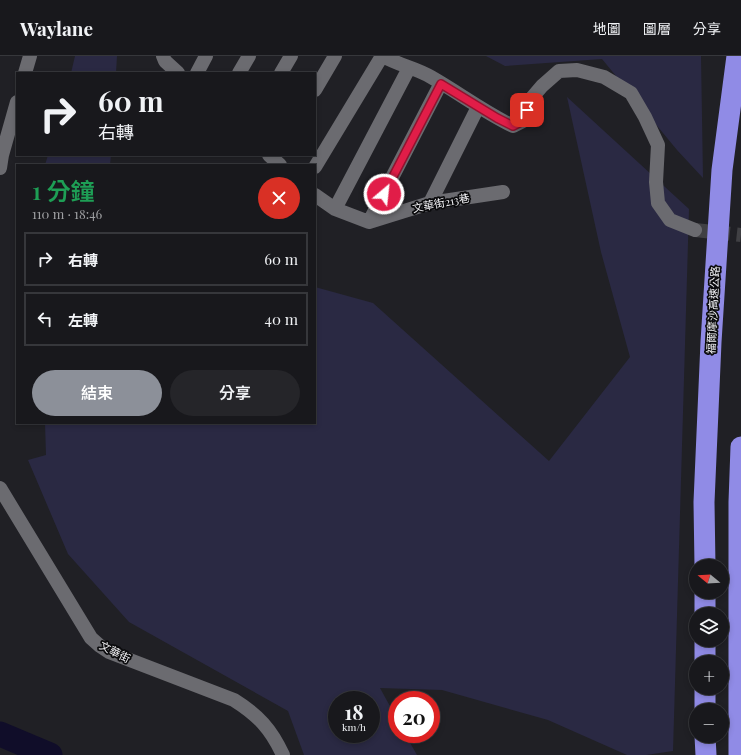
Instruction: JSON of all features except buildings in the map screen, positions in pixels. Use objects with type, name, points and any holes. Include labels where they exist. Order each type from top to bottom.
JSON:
[{"type":"highway","name":"福爾摩沙高速公路","points":[[704,559],[704,502],[711,342],[722,170],[737,56]]},
{"type":"highway","points":[[740,755],[739,502],[741,447]]},
{"type":"highway","points":[[705,743],[706,755]]},
{"type":"street","points":[[25,72],[30,56]]},
{"type":"street","points":[[163,56],[165,61],[177,72]]},
{"type":"street","points":[[198,72],[206,56]]},
{"type":"street","points":[[240,72],[249,56]]},
{"type":"street","points":[[282,72],[291,56]]},
{"type":"street","points":[[316,88],[336,56]]},
{"type":"street","points":[[316,165],[382,56],[429,76],[497,118],[513,126],[523,121],[530,100],[542,86],[559,71],[576,70],[604,77],[631,93],[645,117],[658,145],[656,182],[658,204],[670,220],[695,230]]},
{"type":"street","points":[[335,209],[409,68]]},
{"type":"street","points":[[316,196],[335,209],[369,222],[441,84]]},
{"type":"street","points":[[0,168],[2,155],[16,106]]},
{"type":"street","points":[[430,203],[478,106]]},
{"type":"street","name":"文華街213巷","points":[[369,222],[430,203],[503,192]]},
{"type":"street","name":"文華街","points":[[0,488],[91,638],[100,646],[114,654],[239,703],[266,725],[283,755]]},
{"type":"shaded area","points":[[75,56],[117,56],[116,72],[71,72]]},
{"type":"shaded area","points":[[486,56],[701,56],[703,178],[677,150],[602,59],[505,66]]},
{"type":"shaded area","points":[[567,97],[689,209],[673,751],[646,755],[627,755],[548,720],[442,690],[380,688],[388,703],[388,743],[410,743],[417,755],[304,755],[288,711],[129,622],[68,554],[28,460],[46,455],[45,424],[316,424],[316,287],[373,303],[549,461],[630,357],[601,252]]},
{"type":"shaded area","points":[[48,156],[111,156],[110,164],[45,164]]},
{"type":"waterway","points":[[0,734],[50,755]]},
{"type":"tunnel","points":[[695,230],[741,235]]},
{"type":"route","points":[[384,194],[441,84],[513,126],[523,121],[527,110]]}]
